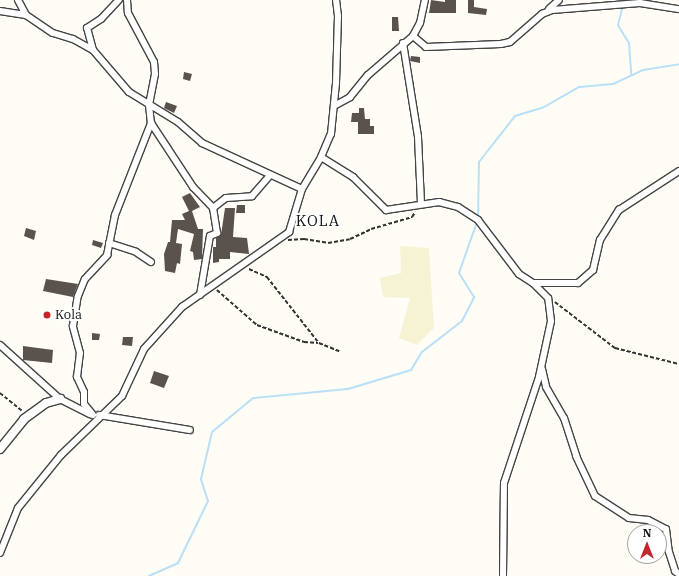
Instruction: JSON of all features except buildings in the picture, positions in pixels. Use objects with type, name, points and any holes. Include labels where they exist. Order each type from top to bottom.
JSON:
[{"type":"street","points":[[18,0],[26,14],[53,33],[73,39],[93,50],[129,92],[178,122],[202,143],[270,175],[302,188]]},
{"type":"street","points":[[93,50],[87,28],[101,19],[119,0]]},
{"type":"street","points":[[93,415],[84,404],[84,392],[77,377],[80,353],[73,326],[78,296],[84,280],[107,255],[115,215],[151,124],[149,105],[155,74],[154,62],[128,13],[127,0]]},
{"type":"street","points":[[0,553],[18,508],[61,455],[122,396],[144,349],[182,308],[289,232],[302,188],[321,157],[331,134],[334,106],[338,16],[336,0]]},
{"type":"street","points":[[334,106],[350,96],[368,75],[403,43],[413,36],[420,23],[425,0]]},
{"type":"street","points":[[413,36],[426,47],[501,44],[518,36],[560,0]]},
{"type":"street","points":[[640,3],[646,0]]},
{"type":"street","points":[[542,14],[573,7],[640,3],[679,9]]},
{"type":"street","points":[[0,11],[26,14]]},
{"type":"street","points":[[403,43],[418,137],[420,204]]},
{"type":"street","points":[[151,124],[193,187],[212,208],[217,233],[210,236],[200,295]]},
{"type":"street","points":[[321,157],[353,177],[386,210],[439,202],[458,207],[478,220],[519,274],[533,283],[548,298],[551,321],[541,366],[504,483],[503,576]]},
{"type":"street","points":[[533,283],[578,283],[594,270],[600,240],[619,210],[679,171]]},
{"type":"street","points":[[212,208],[226,198],[252,196],[270,175]]},
{"type":"street","points":[[109,243],[136,252],[151,262]]},
{"type":"street","points":[[0,344],[60,399],[93,415],[102,415],[190,430]]},
{"type":"street","points":[[541,366],[546,387],[564,418],[576,456],[595,496],[629,518],[648,520],[666,529],[669,552],[675,571],[679,574]]},
{"type":"street","points":[[0,449],[28,416],[46,403],[60,399]]},
{"type":"path","points":[[276,241],[304,239],[328,243],[350,239],[371,229],[412,217],[420,204]]},
{"type":"path","points":[[241,266],[267,277],[319,343]]},
{"type":"path","points":[[212,286],[257,325],[304,342],[319,343],[339,350]]},
{"type":"path","points":[[548,298],[615,348],[679,364]]},
{"type":"path","points":[[0,393],[28,416]]},
{"type":"shaded area","points":[[400,246],[429,248],[434,328],[417,345],[399,338],[410,298],[383,297],[380,278],[401,273]]},
{"type":"waterway","points":[[623,5],[618,25],[629,43],[631,75]]},
{"type":"waterway","points":[[478,218],[479,162],[515,116],[544,107],[579,87],[613,84],[643,70],[679,64]]},
{"type":"waterway","points":[[149,576],[178,563],[208,501],[201,479],[212,432],[253,398],[348,389],[411,370],[422,352],[462,321],[474,297],[459,273],[477,222]]},
{"type":"place","name":"Kola","points":[[47,315]]},
{"type":"district","name":"KOLA","points":[[318,221]]}]
